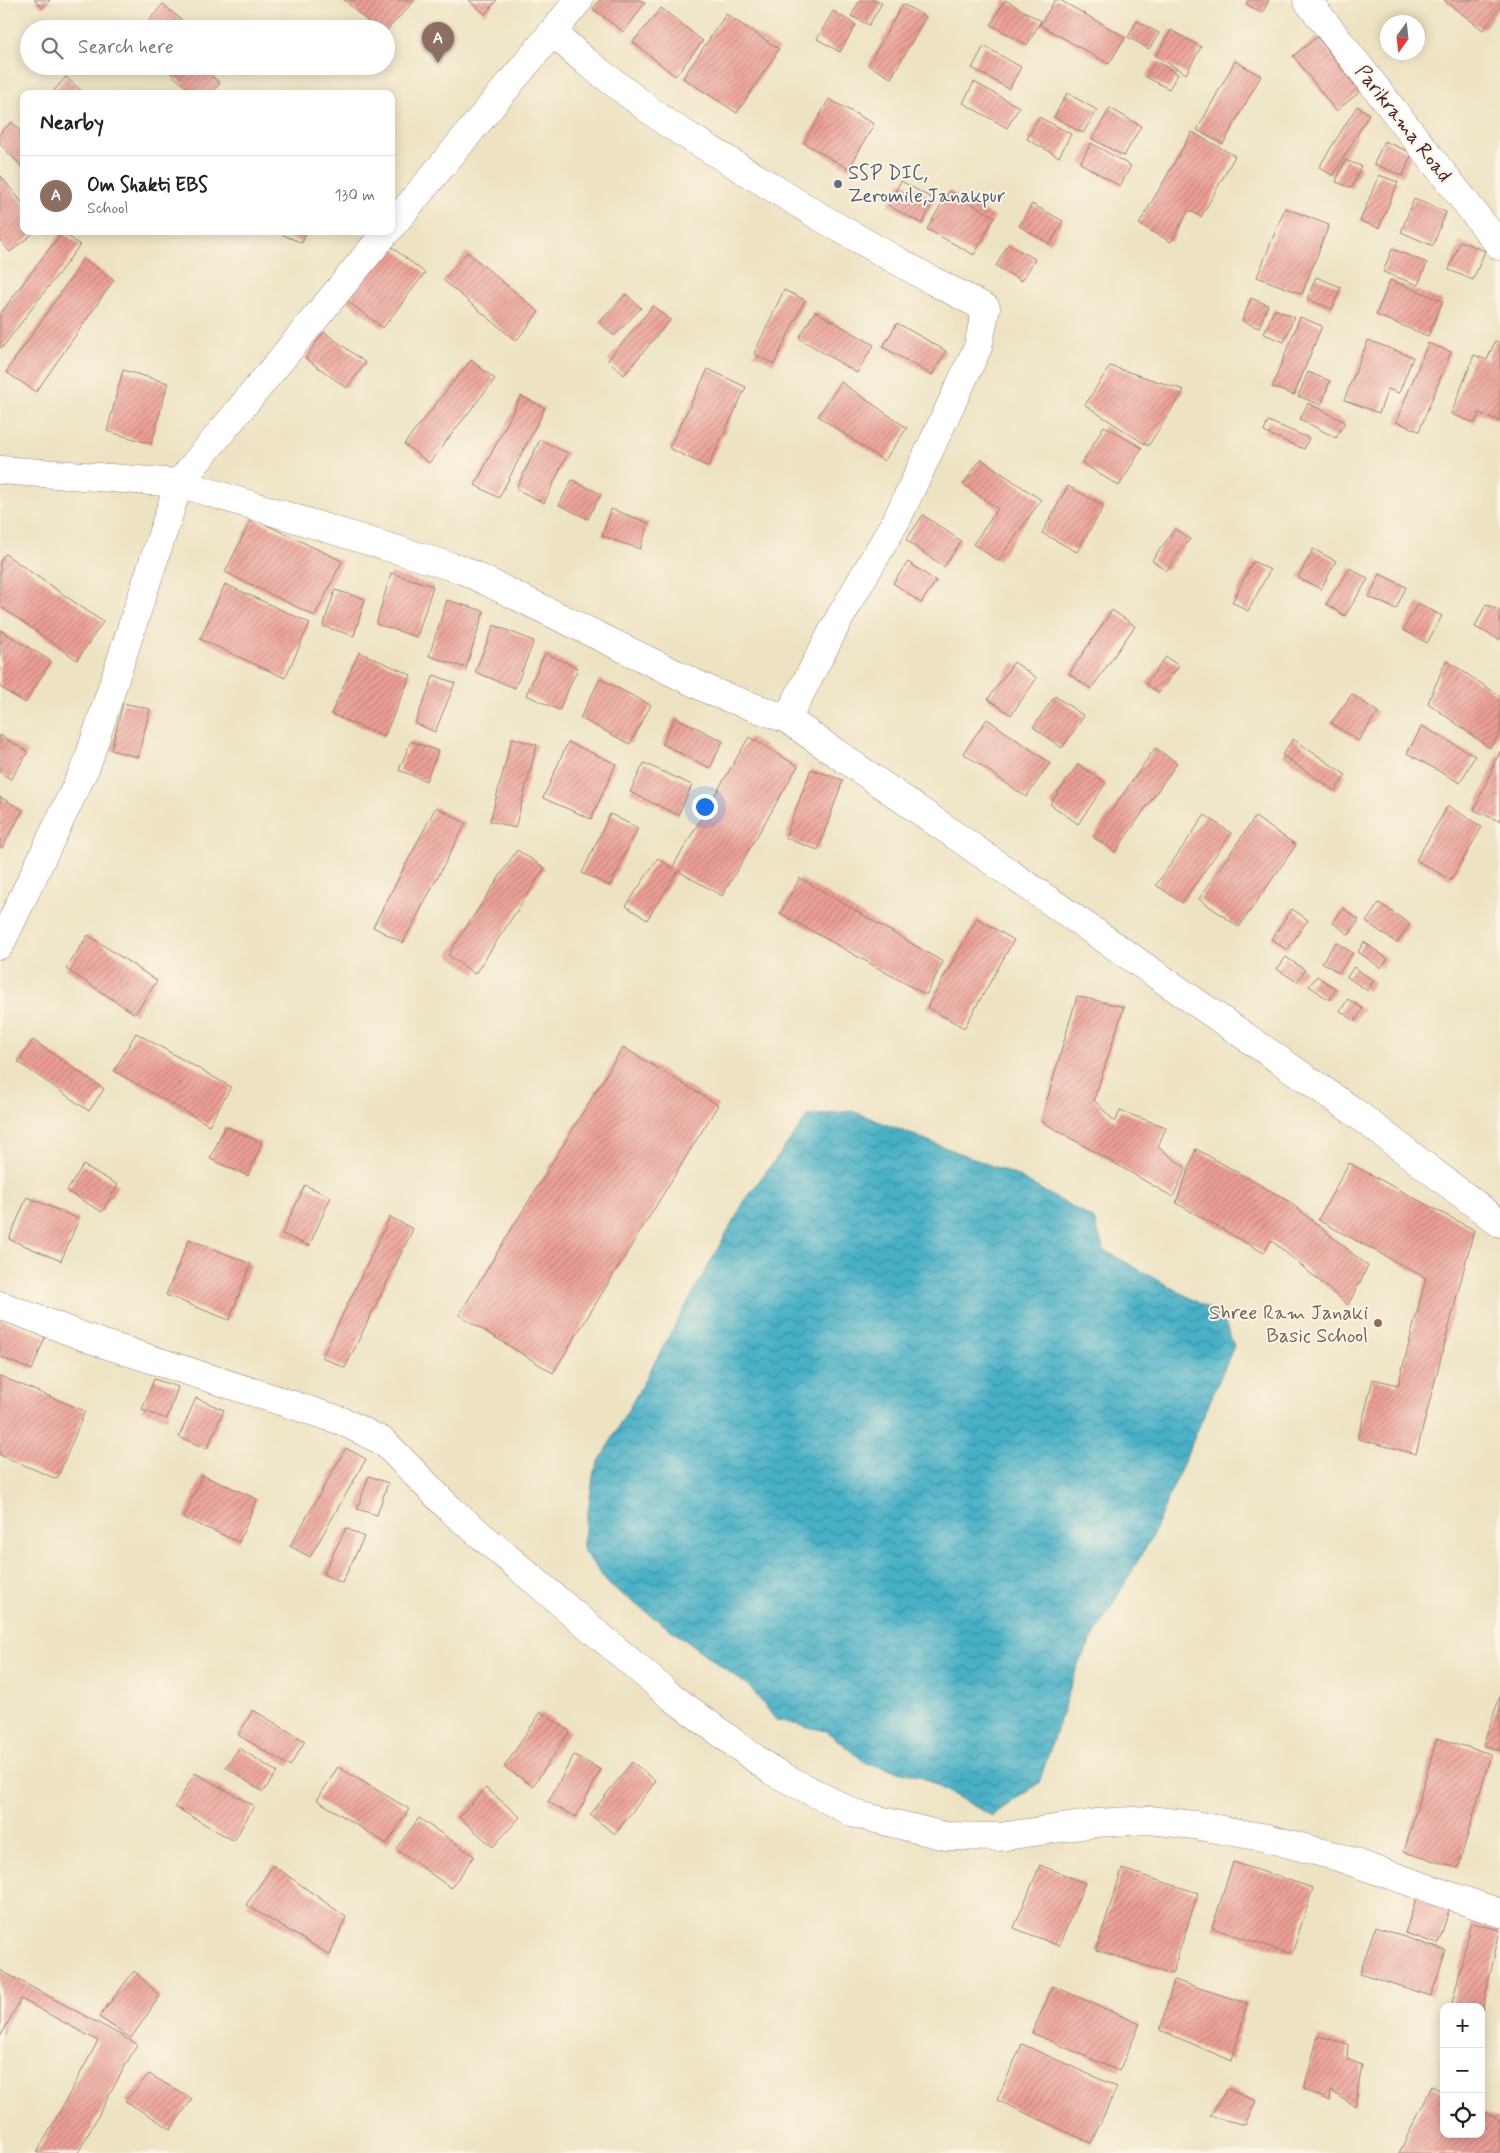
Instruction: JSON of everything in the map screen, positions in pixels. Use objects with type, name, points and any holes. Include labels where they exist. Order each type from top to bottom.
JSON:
[{"type":"street","points":[[395,222],[579,0]]},
{"type":"street","name":"Parikrama Road","points":[[1307,0],[1500,246]]},
{"type":"street","points":[[553,32],[585,61],[667,123],[827,222],[986,308],[978,347],[897,520],[839,619],[787,719]]},
{"type":"street","points":[[0,945],[87,764],[179,483],[384,235]]},
{"type":"street","points":[[0,470],[179,483],[463,570],[715,693],[787,719],[1344,1105],[1500,1223]]},
{"type":"street","points":[[0,1305],[101,1343],[342,1421],[384,1442],[450,1509],[672,1697],[772,1771],[855,1814],[945,1836],[999,1837],[1096,1823],[1149,1820],[1194,1825],[1267,1838],[1338,1857],[1500,1913]]},
{"type":"water","points":[[852,1111],[1013,1174],[1094,1219],[1104,1250],[1222,1316],[1234,1346],[1151,1538],[1078,1664],[1039,1783],[992,1816],[921,1777],[866,1763],[826,1731],[776,1720],[750,1687],[609,1585],[582,1549],[594,1471],[745,1200],[808,1116]]},
{"type":"building","points":[[34,0],[50,0],[43,8]]},
{"type":"building","points":[[344,0],[415,0],[395,21],[366,20]]},
{"type":"building","points":[[469,0],[497,0],[485,14]]},
{"type":"building","points":[[600,0],[640,0],[645,3],[624,32],[593,9]]},
{"type":"building","points":[[860,0],[876,0],[882,3],[869,25],[851,16]]},
{"type":"building","points":[[1005,0],[1041,21],[1027,45],[991,25]]},
{"type":"building","points":[[1055,0],[1060,0],[1125,37],[1109,64],[1040,25]]},
{"type":"building","points":[[1248,0],[1269,0],[1262,13],[1246,4]]},
{"type":"building","points":[[1444,0],[1500,0],[1500,7],[1483,30]]},
{"type":"building","points":[[163,4],[182,20],[150,20]]},
{"type":"building","points":[[903,4],[926,17],[891,78],[868,65]]},
{"type":"building","points":[[661,8],[703,41],[675,76],[633,42]]},
{"type":"building","points":[[833,11],[856,25],[840,52],[817,39]]},
{"type":"building","points":[[726,14],[779,49],[737,113],[683,78]]},
{"type":"building","points":[[1137,21],[1159,33],[1149,49],[1128,37]]},
{"type":"building","points":[[1171,30],[1201,47],[1186,74],[1156,56]]},
{"type":"building","points":[[1317,37],[1360,92],[1336,111],[1293,56]]},
{"type":"building","points":[[984,46],[1021,67],[1009,89],[972,68]]},
{"type":"building","points":[[1156,61],[1178,74],[1169,89],[1146,77]]},
{"type":"building","points":[[1235,61],[1261,76],[1223,144],[1197,130]]},
{"type":"building","points":[[172,75],[211,75],[220,83],[214,90],[189,90]]},
{"type":"building","points":[[66,77],[81,90],[55,90]]},
{"type":"building","points":[[974,82],[1019,107],[1007,128],[963,103]]},
{"type":"building","points":[[1067,93],[1097,110],[1083,133],[1054,117]]},
{"type":"building","points":[[829,99],[874,124],[849,169],[804,143]]},
{"type":"building","points":[[1357,106],[1369,114],[1333,176],[1319,167]]},
{"type":"building","points":[[1110,108],[1141,126],[1124,156],[1092,139]]},
{"type":"building","points":[[1039,117],[1071,134],[1059,157],[1027,139]]},
{"type":"building","points":[[12,122],[20,131],[20,165],[0,144],[0,133]]},
{"type":"building","points":[[1192,132],[1235,156],[1201,217],[1189,210],[1171,242],[1139,224]]},
{"type":"building","points":[[1384,141],[1412,153],[1403,176],[1374,164]]},
{"type":"building","points":[[1091,143],[1131,166],[1120,186],[1080,163]]},
{"type":"building","points":[[1345,160],[1361,166],[1352,188],[1336,182]]},
{"type":"building","points":[[0,175],[20,200],[20,235],[31,235],[10,252],[0,240]]},
{"type":"building","points":[[1379,175],[1398,182],[1379,228],[1360,221]]},
{"type":"building","points":[[901,181],[935,200],[922,224],[888,205]]},
{"type":"building","points":[[949,191],[995,217],[974,255],[927,229]]},
{"type":"building","points":[[1414,199],[1446,212],[1433,246],[1401,232]]},
{"type":"building","points":[[1032,204],[1063,221],[1050,244],[1019,226]]},
{"type":"building","points":[[1285,208],[1329,225],[1302,294],[1257,277]]},
{"type":"building","points":[[60,235],[66,235],[80,245],[2,348],[0,347],[0,314]]},
{"type":"building","points":[[283,235],[305,235],[302,243]]},
{"type":"building","points":[[1460,241],[1485,251],[1473,280],[1449,270]]},
{"type":"building","points":[[388,244],[425,273],[383,328],[346,300]]},
{"type":"building","points":[[1008,244],[1035,259],[1022,281],[996,266]]},
{"type":"building","points":[[1392,249],[1427,263],[1418,285],[1383,272]]},
{"type":"building","points":[[467,252],[539,312],[516,341],[443,280]]},
{"type":"building","points":[[84,259],[114,280],[36,392],[6,372]]},
{"type":"building","points":[[1316,277],[1341,287],[1332,309],[1307,299]]},
{"type":"building","points":[[1390,280],[1443,301],[1428,336],[1376,315]]},
{"type":"building","points":[[784,290],[805,300],[774,364],[754,354]]},
{"type":"building","points":[[626,294],[641,308],[614,336],[599,322]]},
{"type":"building","points":[[1251,298],[1268,305],[1259,328],[1242,321]]},
{"type":"building","points":[[653,306],[670,320],[624,375],[608,360]]},
{"type":"building","points":[[1274,309],[1294,317],[1284,342],[1264,334]]},
{"type":"building","points":[[815,311],[874,345],[857,373],[799,338]]},
{"type":"building","points":[[1300,317],[1322,326],[1294,395],[1272,387]]},
{"type":"building","points":[[897,323],[946,351],[932,375],[883,347]]},
{"type":"building","points":[[324,332],[366,363],[347,388],[305,358]]},
{"type":"building","points":[[1368,340],[1413,357],[1399,393],[1388,389],[1379,413],[1344,400]]},
{"type":"building","points":[[1495,341],[1500,343],[1500,421],[1479,413],[1475,423],[1451,414],[1474,355],[1487,360]]},
{"type":"building","points":[[1428,343],[1451,352],[1419,431],[1396,422]]},
{"type":"building","points":[[471,360],[495,379],[429,463],[404,444]]},
{"type":"building","points":[[1110,366],[1184,390],[1148,446],[1085,405]]},
{"type":"building","points":[[708,369],[746,387],[708,467],[669,448]]},
{"type":"building","points":[[123,370],[168,383],[151,444],[107,431]]},
{"type":"building","points":[[1308,372],[1330,381],[1321,405],[1298,396]]},
{"type":"building","points":[[841,382],[907,428],[884,461],[818,416]]},
{"type":"building","points":[[521,396],[545,408],[499,498],[475,485]]},
{"type":"building","points":[[1308,403],[1345,422],[1336,438],[1300,419]]},
{"type":"building","points":[[1268,421],[1309,438],[1304,449],[1264,432]]},
{"type":"building","points":[[1104,426],[1142,448],[1119,486],[1082,463]]},
{"type":"building","points":[[540,440],[568,453],[544,503],[516,489]]},
{"type":"building","points":[[981,459],[1041,500],[998,561],[973,544],[998,509],[963,484]]},
{"type":"building","points":[[572,480],[601,494],[588,519],[559,505]]},
{"type":"building","points":[[1068,486],[1104,506],[1077,552],[1042,533]]},
{"type":"building","points":[[611,509],[649,523],[640,549],[602,536]]},
{"type":"building","points":[[923,515],[961,541],[944,567],[906,540]]},
{"type":"building","points":[[252,518],[342,561],[315,616],[225,572]]},
{"type":"building","points":[[1175,529],[1190,539],[1166,571],[1152,560]]},
{"type":"building","points":[[1313,549],[1336,561],[1321,589],[1298,578]]},
{"type":"building","points":[[5,554],[103,622],[77,660],[0,606],[0,561]]},
{"type":"building","points":[[1253,561],[1270,570],[1248,611],[1232,602]]},
{"type":"building","points":[[908,562],[936,581],[921,603],[893,583]]},
{"type":"building","points":[[1350,568],[1368,579],[1345,616],[1326,604]]},
{"type":"building","points":[[391,573],[433,586],[417,637],[376,624]]},
{"type":"building","points":[[1380,574],[1406,587],[1396,609],[1369,597]]},
{"type":"building","points":[[225,584],[310,623],[285,678],[200,639]]},
{"type":"building","points":[[335,590],[365,599],[354,636],[323,626]]},
{"type":"building","points":[[447,600],[484,611],[466,668],[429,656]]},
{"type":"building","points":[[1418,603],[1442,616],[1427,643],[1403,630]]},
{"type":"building","points":[[1486,604],[1500,611],[1500,640],[1475,627]]},
{"type":"building","points":[[1112,610],[1135,626],[1091,689],[1069,674]]},
{"type":"building","points":[[494,625],[534,641],[515,688],[475,672]]},
{"type":"building","points":[[0,630],[51,661],[25,703],[0,687]]},
{"type":"building","points":[[359,652],[411,675],[384,737],[331,714]]},
{"type":"building","points":[[545,653],[578,668],[559,710],[526,695]]},
{"type":"building","points":[[1166,657],[1179,666],[1159,693],[1146,684]]},
{"type":"building","points":[[1446,660],[1500,696],[1500,733],[1490,748],[1428,703]]},
{"type":"building","points":[[1014,662],[1037,678],[1011,715],[988,699]]},
{"type":"building","points":[[434,675],[455,683],[435,732],[415,723]]},
{"type":"building","points":[[600,679],[651,705],[630,744],[580,718]]},
{"type":"building","points":[[1352,694],[1378,712],[1358,741],[1331,723]]},
{"type":"building","points":[[1055,696],[1084,716],[1062,748],[1033,727]]},
{"type":"building","points":[[123,703],[150,709],[138,757],[111,750]]},
{"type":"building","points":[[675,717],[723,741],[710,768],[662,744]]},
{"type":"building","points":[[987,719],[1050,763],[1026,797],[963,753]]},
{"type":"building","points":[[1422,726],[1475,756],[1460,783],[1407,753]]},
{"type":"building","points":[[0,735],[28,752],[11,779],[0,773]]},
{"type":"building","points":[[749,737],[798,766],[722,896],[678,871],[647,920],[626,906],[658,858],[672,868]]},
{"type":"building","points":[[512,738],[537,745],[515,828],[490,821]]},
{"type":"building","points":[[1293,739],[1346,775],[1335,791],[1282,755]]},
{"type":"building","points":[[411,741],[438,751],[426,781],[399,770]]},
{"type":"building","points":[[568,742],[616,764],[591,819],[543,798]]},
{"type":"building","points":[[1155,748],[1177,763],[1115,852],[1093,837]]},
{"type":"building","points":[[1500,751],[1500,818],[1499,821],[1474,810]]},
{"type":"building","points":[[644,763],[692,785],[678,815],[630,792]]},
{"type":"building","points":[[1078,764],[1106,783],[1078,824],[1050,804]]},
{"type":"building","points":[[811,769],[843,780],[818,850],[785,838]]},
{"type":"building","points":[[0,797],[23,810],[2,848],[0,846]]},
{"type":"building","points":[[1448,806],[1482,827],[1451,880],[1416,860]]},
{"type":"building","points":[[436,807],[466,823],[403,943],[373,927]]},
{"type":"building","points":[[610,814],[638,828],[610,886],[582,873]]},
{"type":"building","points":[[1205,815],[1231,833],[1182,903],[1156,885]]},
{"type":"building","points":[[1255,817],[1296,845],[1239,927],[1199,899]]},
{"type":"building","points":[[517,850],[545,868],[475,974],[448,955]]},
{"type":"building","points":[[800,878],[943,962],[926,995],[780,913]]},
{"type":"building","points":[[1379,903],[1410,924],[1397,943],[1366,922]]},
{"type":"building","points":[[1343,908],[1359,920],[1349,935],[1333,923]]},
{"type":"building","points":[[1292,909],[1308,920],[1287,950],[1271,939]]},
{"type":"building","points":[[977,918],[1014,940],[964,1028],[927,1007]]},
{"type":"building","points":[[88,935],[157,981],[135,1014],[66,969]]},
{"type":"building","points":[[1336,942],[1353,953],[1339,973],[1322,962]]},
{"type":"building","points":[[1364,942],[1388,959],[1381,968],[1358,952]]},
{"type":"building","points":[[1286,957],[1305,970],[1297,982],[1277,969]]},
{"type":"building","points":[[1354,967],[1374,981],[1368,991],[1347,977]]},
{"type":"building","points":[[1317,976],[1336,989],[1329,1000],[1309,986]]},
{"type":"building","points":[[1077,996],[1124,1007],[1094,1100],[1115,1122],[1120,1111],[1166,1127],[1158,1147],[1186,1168],[1173,1197],[1041,1121]]},
{"type":"building","points":[[1348,999],[1363,1009],[1355,1021],[1340,1011]]},
{"type":"building","points":[[136,1033],[231,1087],[209,1125],[114,1071]]},
{"type":"building","points":[[33,1040],[104,1089],[89,1111],[18,1062]]},
{"type":"building","points":[[623,1047],[718,1105],[553,1373],[459,1315]]},
{"type":"building","points":[[225,1126],[262,1143],[248,1176],[210,1159]]},
{"type":"building","points":[[1196,1149],[1287,1200],[1368,1266],[1348,1305],[1271,1240],[1264,1253],[1176,1203]]},
{"type":"building","points":[[1349,1163],[1474,1230],[1416,1454],[1358,1439],[1373,1379],[1398,1385],[1426,1278],[1318,1220]]},
{"type":"building","points":[[83,1165],[118,1185],[102,1212],[67,1191]]},
{"type":"building","points":[[305,1185],[331,1197],[309,1246],[282,1234]]},
{"type":"building","points":[[27,1197],[79,1219],[61,1261],[9,1239]]},
{"type":"building","points":[[390,1217],[413,1229],[345,1368],[322,1357]]},
{"type":"building","points":[[189,1239],[251,1264],[229,1320],[166,1295]]},
{"type":"building","points":[[0,1319],[45,1337],[32,1370],[0,1357]]},
{"type":"building","points":[[0,1376],[85,1411],[57,1479],[0,1455]]},
{"type":"building","points":[[154,1379],[178,1387],[167,1419],[142,1410]]},
{"type":"building","points":[[196,1398],[224,1410],[207,1449],[179,1437]]},
{"type":"building","points":[[346,1448],[366,1459],[310,1557],[290,1546]]},
{"type":"building","points":[[202,1475],[257,1499],[239,1542],[184,1518]]},
{"type":"building","points":[[369,1476],[388,1483],[377,1515],[357,1509]]},
{"type":"building","points":[[346,1528],[364,1537],[342,1583],[323,1574]]},
{"type":"building","points":[[1500,1696],[1500,1751],[1483,1745]]},
{"type":"building","points":[[253,1710],[305,1741],[290,1766],[238,1735]]},
{"type":"building","points":[[541,1712],[570,1731],[533,1786],[504,1767]]},
{"type":"building","points":[[1437,1738],[1491,1754],[1458,1868],[1404,1852]]},
{"type":"building","points":[[239,1748],[277,1772],[263,1792],[226,1767]]},
{"type":"building","points":[[574,1755],[601,1770],[576,1817],[548,1802]]},
{"type":"building","points":[[632,1762],[656,1781],[615,1834],[590,1815]]},
{"type":"building","points":[[338,1767],[409,1809],[387,1844],[317,1800]]},
{"type":"building","points":[[195,1773],[254,1806],[234,1841],[175,1807]]},
{"type":"building","points":[[486,1788],[520,1817],[493,1847],[459,1817]]},
{"type":"building","points":[[419,1818],[474,1856],[451,1888],[396,1849]]},
{"type":"building","points":[[1233,1862],[1313,1888],[1292,1954],[1212,1928]]},
{"type":"building","points":[[273,1865],[346,1917],[330,1955],[246,1905]]},
{"type":"building","points":[[1040,1865],[1085,1883],[1059,1946],[1014,1928]]},
{"type":"building","points":[[1122,1869],[1198,1893],[1172,1974],[1096,1950]]},
{"type":"building","points":[[1418,1894],[1451,1905],[1438,1944],[1405,1933]]},
{"type":"building","points":[[1471,1923],[1500,1930],[1484,2003],[1452,2003]]},
{"type":"building","points":[[1375,1927],[1446,1951],[1431,1996],[1360,1973]]},
{"type":"building","points":[[0,1970],[137,2044],[78,2153],[37,2153],[98,2041],[21,1999],[0,2037]]},
{"type":"building","points":[[134,1971],[160,1996],[131,2038],[99,2017]]},
{"type":"building","points":[[1174,1980],[1247,2003],[1232,2061],[1160,2030]]},
{"type":"building","points":[[1053,1986],[1140,2024],[1119,2071],[1032,2033]]},
{"type":"building","points":[[1318,2036],[1348,2044],[1347,2059],[1362,2065],[1355,2106],[1331,2091],[1330,2101],[1304,2089]]},
{"type":"building","points":[[1022,2044],[1117,2087],[1091,2143],[997,2100]]},
{"type":"building","points":[[149,2074],[192,2099],[171,2129],[125,2101]]},
{"type":"building","points":[[1432,2086],[1440,2090],[1440,2138],[1485,2138],[1485,2113],[1500,2120],[1500,2153],[1399,2153]]},
{"type":"building","points":[[1227,2089],[1256,2101],[1245,2125],[1210,2116]]},
{"type":"place","name":"Om Shakti EBS","points":[[438,63]]},
{"type":"place","name":"SSP DIC, Zeromile,Janakpur","points":[[838,184]]},
{"type":"place","name":"Shree Ram Janaki Basic School","points":[[1378,1323]]}]
